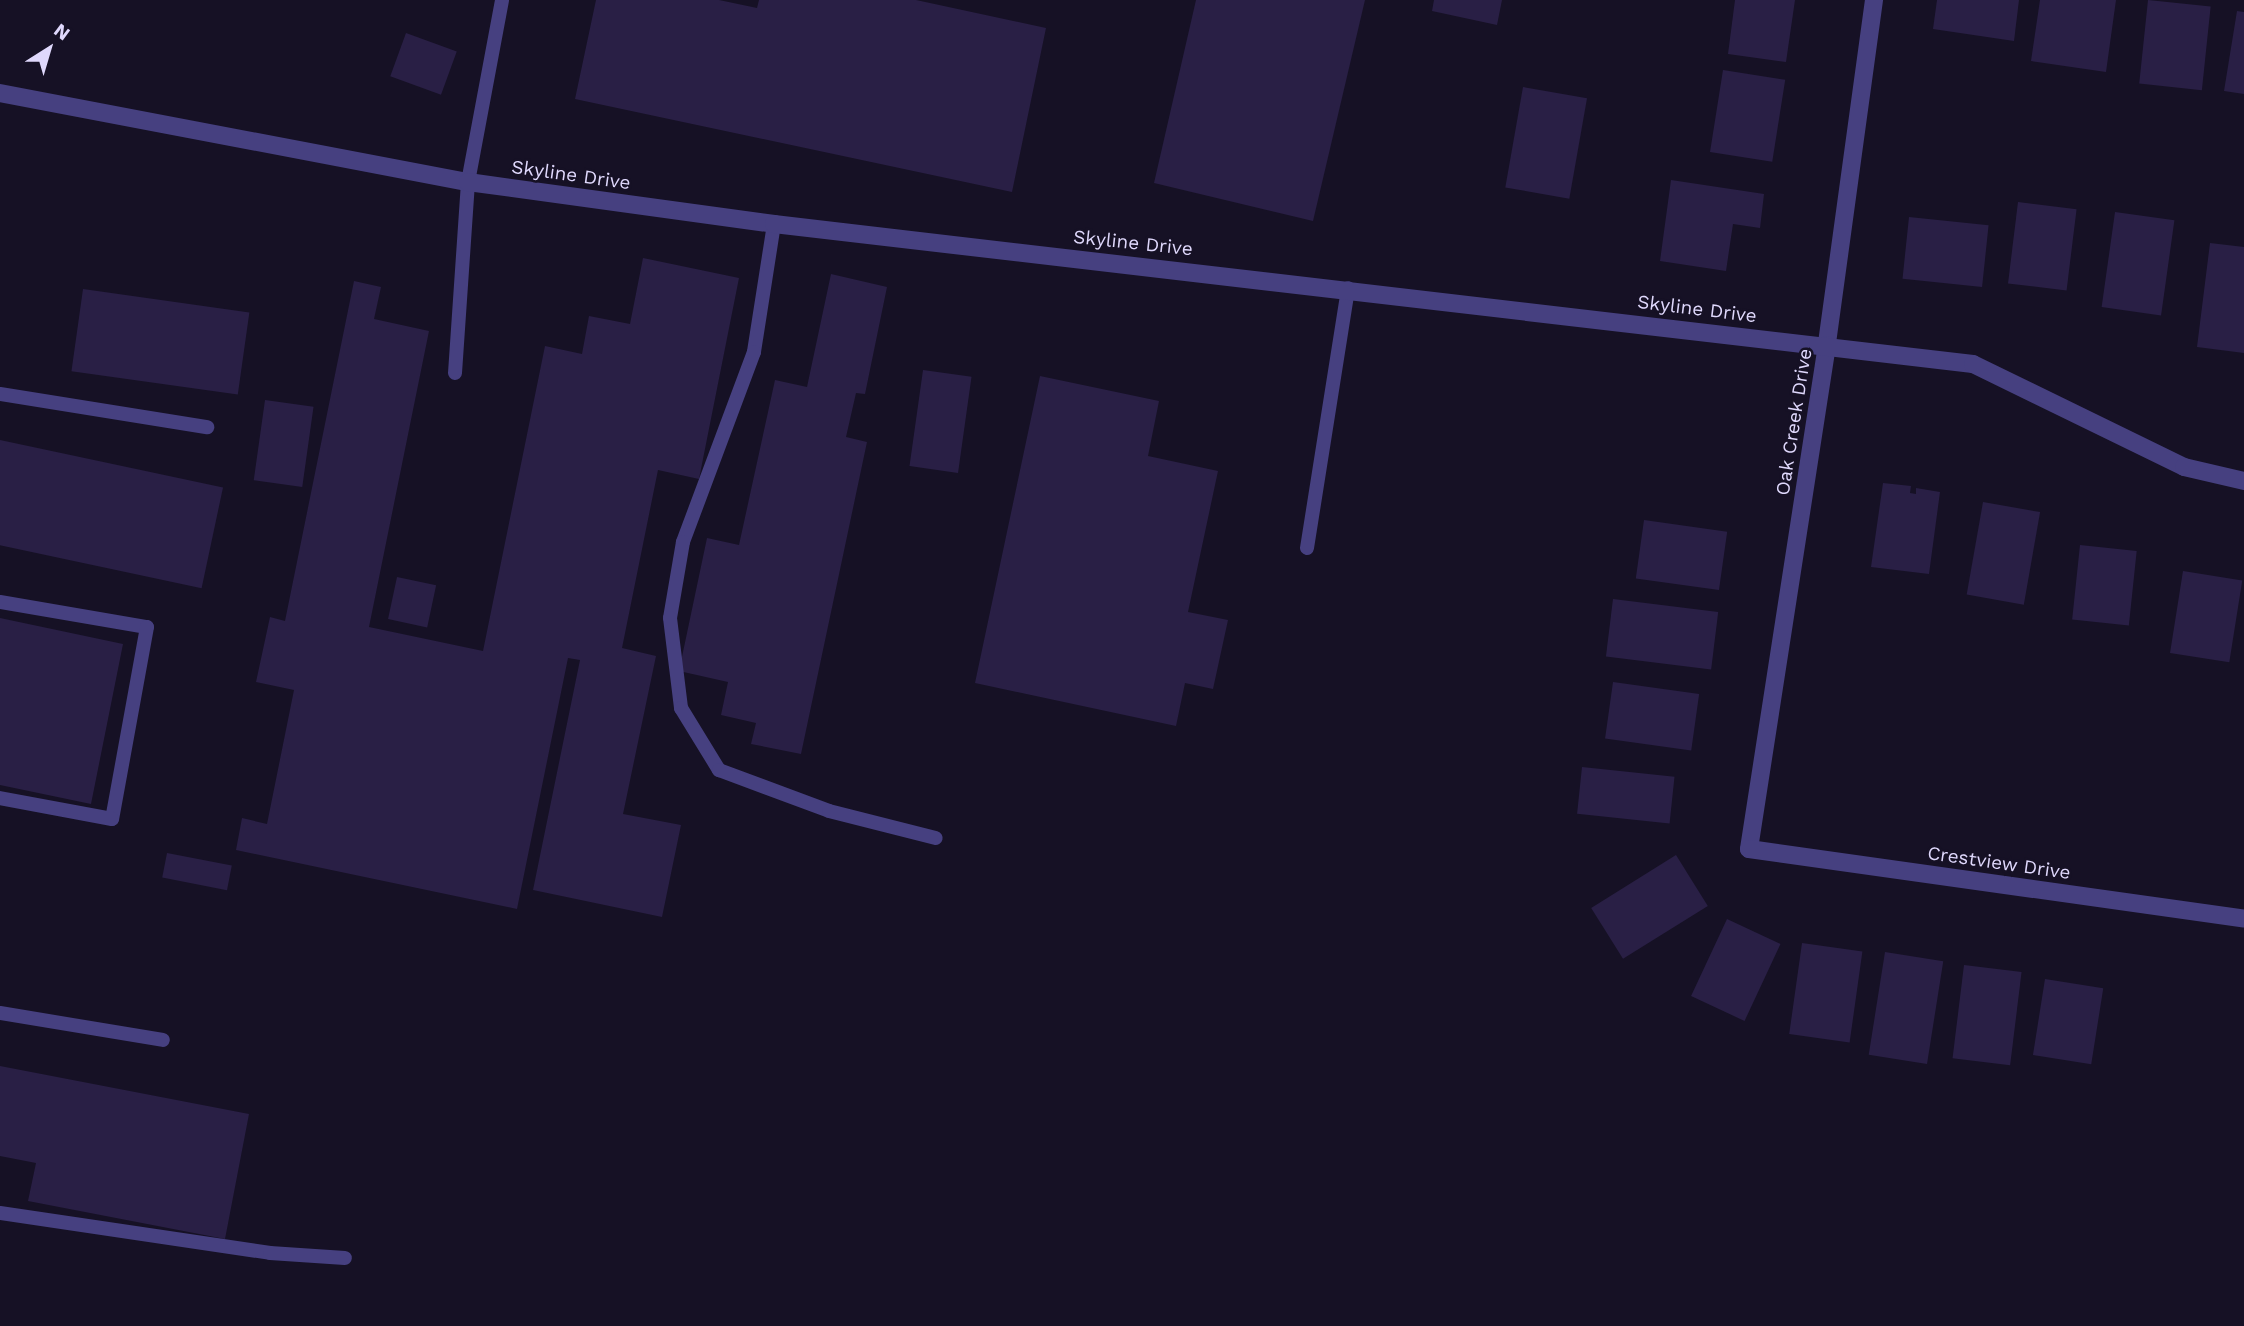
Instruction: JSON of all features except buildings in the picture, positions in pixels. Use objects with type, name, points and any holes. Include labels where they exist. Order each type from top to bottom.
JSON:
[{"type":"street","name":"Oak Creek Drive","points":[[1749,849],[1827,345],[1874,0]]},
{"type":"street","name":"Skyline Drive","points":[[0,93],[468,182],[774,224],[1348,288],[1973,364],[2184,467],[2244,481]]},
{"type":"street","name":"Crestview Drive","points":[[1749,849],[2244,919]]},
{"type":"lane","points":[[455,373],[468,182],[502,0]]},
{"type":"lane","points":[[774,224],[754,352],[683,542],[670,618],[681,708],[719,770],[829,811],[936,838]]},
{"type":"lane","points":[[1307,548],[1348,288]]},
{"type":"lane","points":[[0,394],[207,427]]},
{"type":"lane","points":[[0,602],[147,627],[112,819],[0,798]]},
{"type":"lane","points":[[0,1013],[163,1040]]},
{"type":"lane","points":[[0,1213],[257,1251],[345,1258]]}]
